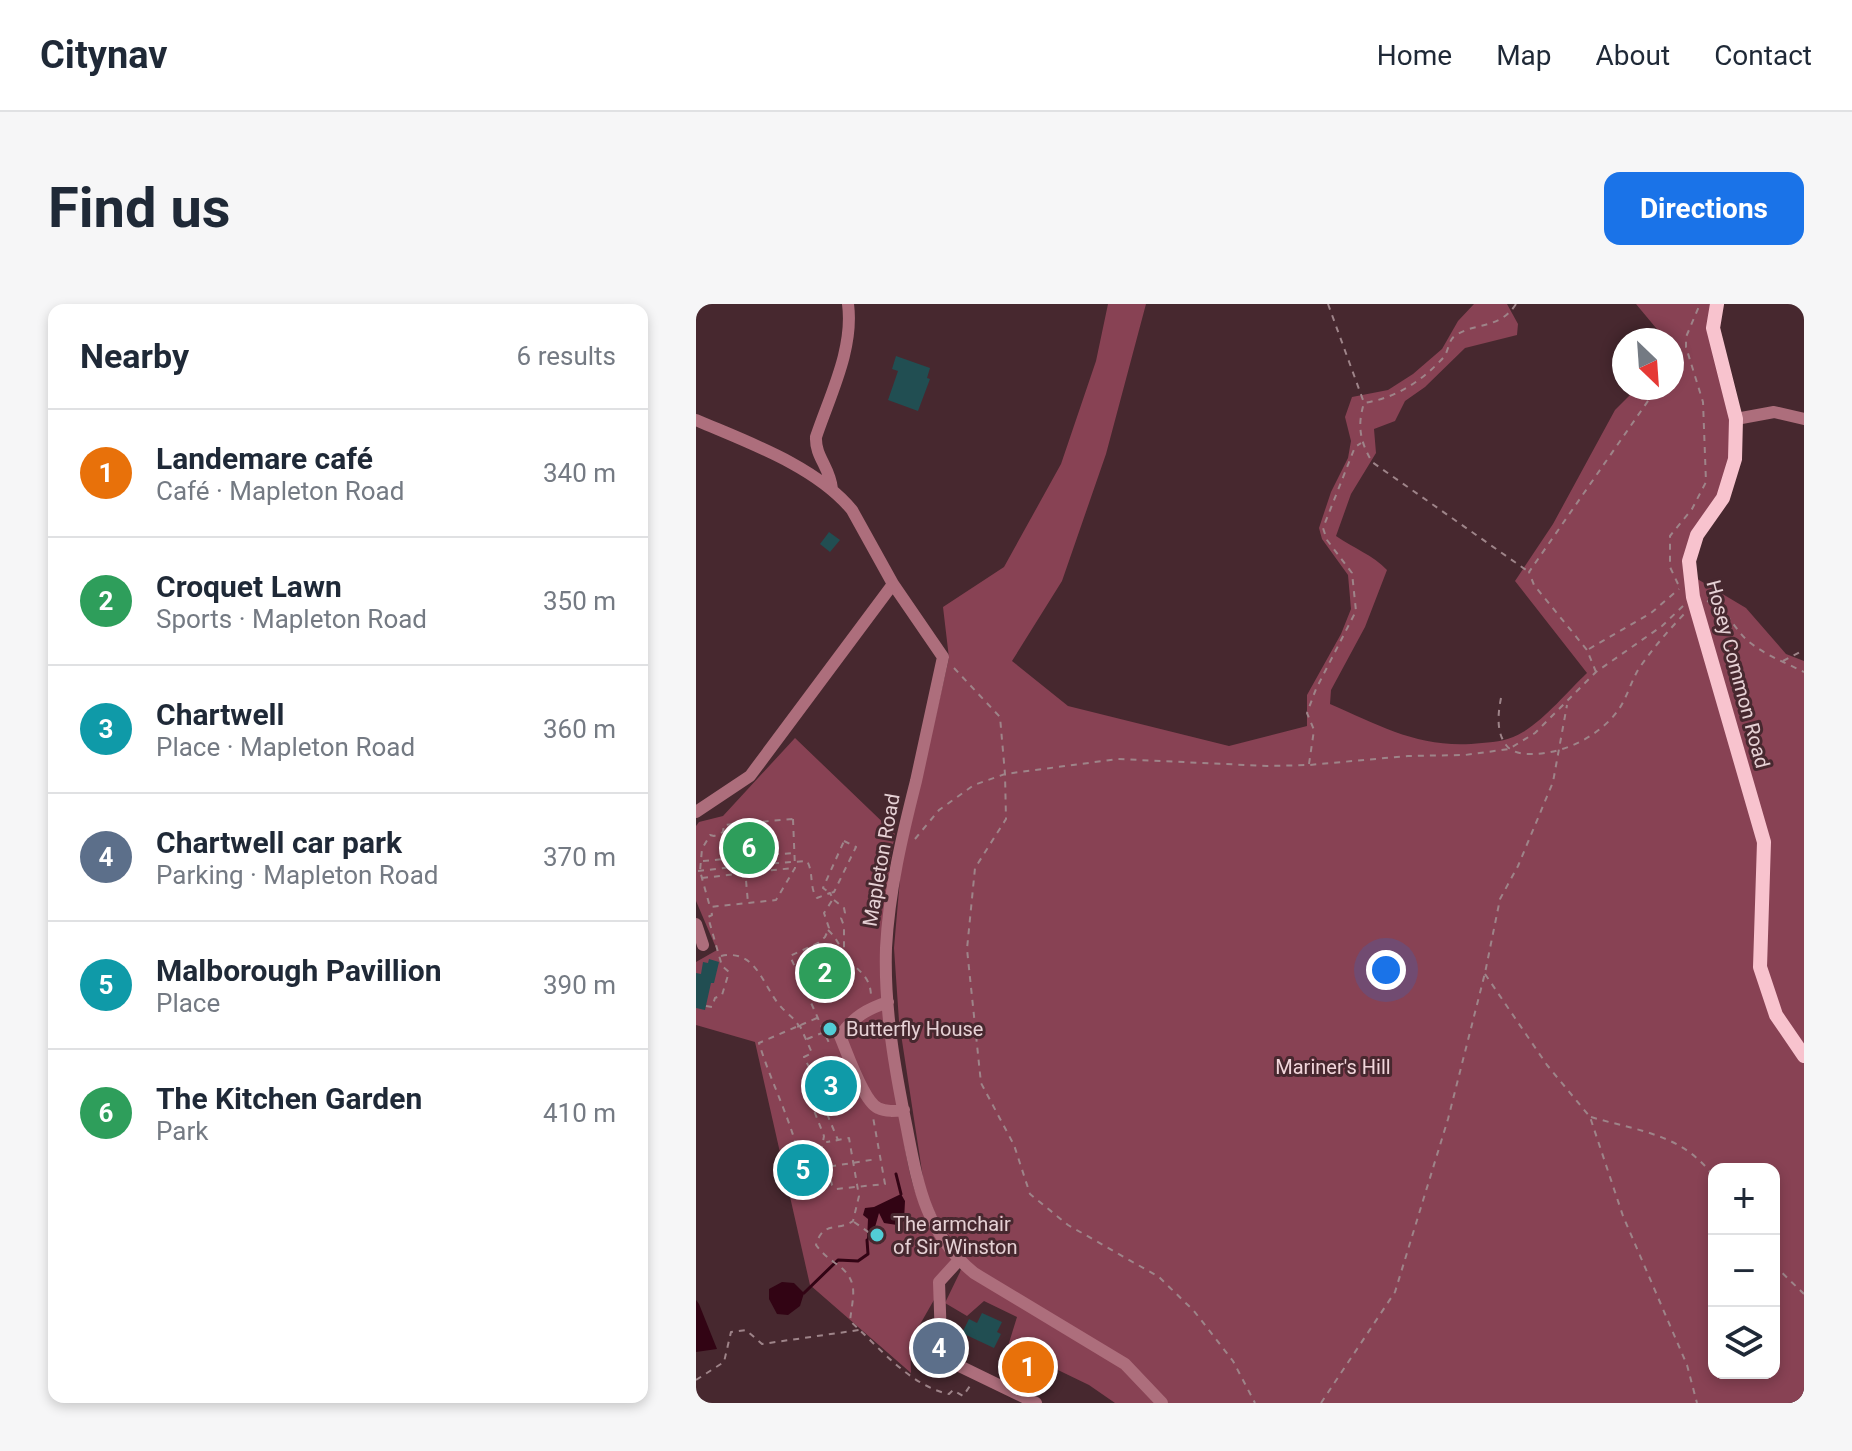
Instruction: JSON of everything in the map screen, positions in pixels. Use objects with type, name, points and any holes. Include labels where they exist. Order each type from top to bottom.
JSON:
[{"type":"main road","name":"Hosey Common Road","points":[[1717,304],[1713,328],[1736,419],[1735,459],[1723,498],[1697,535],[1689,561],[1694,600],[1764,842],[1760,967],[1776,1015],[1804,1056]]},
{"type":"street","points":[[832,489],[831,474],[816,448],[816,437],[848,341],[851,322],[848,304]]},
{"type":"street","points":[[1736,419],[1774,412],[1804,419]]},
{"type":"street","points":[[696,420],[774,454],[832,489],[852,510],[893,584],[943,657]]},
{"type":"street","points":[[696,822],[701,809],[750,776],[893,584]]},
{"type":"street","name":"Mapleton Road","points":[[943,657],[897,859],[887,939],[888,1002],[920,1195],[941,1237],[974,1273],[1125,1364],[1162,1403]]},
{"type":"street","points":[[696,924],[703,945]]},
{"type":"street","points":[[888,1002],[869,1008],[849,1023],[840,1036],[861,1086],[875,1106],[881,1110],[904,1110]]},
{"type":"street","points":[[959,1260],[939,1282],[938,1315],[947,1360],[1036,1403]]},
{"type":"path","points":[[1328,304],[1364,403],[1359,421],[1361,443],[1372,462],[1529,572],[1534,585],[1587,650],[1596,672]]},
{"type":"path","points":[[1364,403],[1381,400],[1418,383],[1447,353],[1455,336],[1502,319],[1516,304]]},
{"type":"path","points":[[1587,650],[1651,613],[1680,588],[1670,567],[1670,536],[1692,509],[1706,482],[1703,402],[1686,347],[1686,337],[1699,304]]},
{"type":"path","points":[[1529,572],[1649,400]]},
{"type":"path","points":[[1309,765],[1314,730],[1307,713],[1356,611],[1352,573],[1327,540],[1323,528],[1355,447],[1361,443]]},
{"type":"path","points":[[1501,698],[1497,715],[1503,741],[1509,749],[1521,754],[1573,746],[1597,732],[1619,710],[1637,672],[1694,600]]},
{"type":"path","points":[[913,841],[939,810],[951,801],[974,785],[1005,774],[1118,759],[1309,765],[1408,756],[1465,755],[1509,749],[1535,733],[1596,672],[1694,600],[1715,603],[1746,640],[1771,658],[1804,672]]},
{"type":"path","points":[[1782,661],[1804,650]]},
{"type":"path","points":[[943,657],[1000,717],[1006,819],[975,868],[967,949],[981,1083],[1014,1145],[1030,1194],[1068,1225],[1159,1277],[1194,1311],[1233,1361],[1255,1403]]},
{"type":"path","points":[[1321,1403],[1395,1292],[1448,1119],[1485,973],[1500,899],[1518,866],[1553,782],[1567,703]]},
{"type":"path","points":[[706,1006],[712,1007],[715,998],[722,995],[729,972],[722,966],[708,917],[712,915],[699,871],[702,850],[710,835],[724,831],[724,825],[793,819],[795,868],[776,900],[710,907]]},
{"type":"path","points":[[740,823],[743,853],[749,865]]},
{"type":"path","points":[[745,869],[749,865],[807,861],[813,893],[817,898],[830,893],[834,892],[856,847],[844,841],[823,888],[830,893],[845,913],[841,918],[844,951]]},
{"type":"path","points":[[701,862],[735,858],[743,853],[753,856],[795,852]]},
{"type":"path","points":[[699,871],[742,866],[745,862]]},
{"type":"path","points":[[742,866],[745,869],[748,903]]},
{"type":"path","points":[[746,878],[754,872],[795,868]]},
{"type":"path","points":[[702,878],[737,874],[746,878]]},
{"type":"path","points":[[833,899],[824,913],[828,930],[868,977],[869,1008]]},
{"type":"path","points":[[828,930],[818,943],[790,956],[825,1031],[828,1046]]},
{"type":"path","points":[[720,956],[733,953],[746,959],[755,967],[777,1002],[800,1026],[812,1053],[804,1057],[811,1071],[806,1073],[810,1082],[804,1085],[824,1136],[818,1169]]},
{"type":"path","points":[[1485,973],[1547,1065],[1590,1117],[1623,1216],[1687,1365],[1697,1403]]},
{"type":"path","points":[[818,1018],[759,1043],[799,1149],[802,1171],[877,1159]]},
{"type":"path","points":[[806,1040],[825,1031]]},
{"type":"path","points":[[814,1106],[832,1098]]},
{"type":"path","points":[[822,1102],[838,1140],[822,1141]]},
{"type":"path","points":[[1590,1117],[1667,1137],[1691,1153],[1708,1171]]},
{"type":"path","points":[[828,1168],[834,1188],[885,1184],[876,1134]]},
{"type":"path","points":[[827,1142],[849,1138],[858,1185],[859,1196],[853,1221],[826,1228],[819,1235],[816,1245],[849,1273],[854,1286],[850,1321],[933,1391],[949,1394],[953,1390],[963,1396],[966,1393]]},
{"type":"path","points":[[853,1221],[874,1236]]},
{"type":"path","points":[[1780,1271],[1804,1294]]},
{"type":"path","points":[[696,1380],[724,1362],[731,1332],[746,1330],[762,1344],[860,1330]]},
{"type":"green space","name":"Mariner's Hill","points":[[1108,304],[1146,304],[1106,454],[1062,581],[1012,661],[1068,706],[1229,746],[1307,726],[1307,695],[1341,634],[1351,609],[1348,575],[1322,539],[1319,528],[1331,492],[1348,458],[1351,441],[1345,417],[1352,397],[1388,390],[1413,374],[1442,349],[1458,321],[1474,304],[1507,304],[1518,324],[1517,335],[1465,348],[1425,387],[1405,401],[1395,421],[1374,429],[1376,453],[1351,494],[1336,536],[1387,570],[1365,627],[1331,690],[1330,704],[1422,740],[1460,744],[1503,740],[1531,726],[1587,673],[1515,581],[1553,524],[1615,410],[1625,400],[1684,400],[1684,328],[1656,328],[1636,304],[1716,304],[1730,387],[1733,459],[1692,553],[1694,577],[1746,608],[1786,654],[1804,661],[1804,1403],[1115,1403],[1089,1385],[1008,1346],[1017,1317],[984,1301],[967,1316],[945,1303],[966,1253],[943,1230],[925,1191],[899,1021],[894,948],[901,867],[949,658],[943,607],[1004,567],[1061,464],[1096,361]]},
{"type":"green space","points":[[795,738],[895,834],[886,921],[903,1131],[919,1203],[932,1230],[955,1263],[910,1342],[911,1373],[810,1285],[755,1042],[696,1025],[696,962],[717,950],[696,901],[696,826],[699,822],[723,816]]},
{"type":"shaded area","points":[[901,1194],[905,1201],[904,1221],[897,1225],[884,1223],[879,1213],[872,1238],[867,1240],[868,1219],[863,1215],[865,1208]]},
{"type":"shaded area","points":[[782,1282],[794,1283],[804,1293],[800,1306],[788,1315],[777,1314],[769,1299],[769,1289]]},
{"type":"shaded area","points":[[696,1300],[699,1304],[717,1349],[696,1352]]},
{"type":"building","points":[[896,356],[930,368],[927,378],[930,379],[918,411],[888,400],[898,371],[892,369]]},
{"type":"building","points":[[829,532],[840,540],[830,552],[820,544]]},
{"type":"building","points":[[709,959],[719,962],[705,1010],[696,1008],[696,973],[701,974],[703,962],[708,963]]},
{"type":"building","points":[[832,1058],[854,1106],[839,1113],[831,1095],[819,1100],[813,1088],[823,1084],[818,1064]]},
{"type":"building","points":[[982,1313],[1002,1322],[997,1332],[1001,1334],[994,1348],[962,1333],[969,1319],[977,1323]]},
{"type":"building","points":[[1012,1351],[1056,1372],[1050,1384],[1024,1372],[1022,1378],[1004,1369]]},
{"type":"waterway","points":[[896,1174],[901,1194]]},
{"type":"waterway","points":[[804,1293],[838,1260],[858,1261],[868,1254],[867,1240]]},
{"type":"place","name":"The Kitchen Garden","points":[[749,848]]},
{"type":"place","name":"Croquet Lawn","points":[[825,973]]},
{"type":"place","name":"Butterfly House","points":[[830,1029]]},
{"type":"place","name":"Chartwell","points":[[831,1086]]},
{"type":"place","name":"Malborough Pavillion","points":[[803,1170]]},
{"type":"place","name":"The armchair of Sir Winston","points":[[877,1235]]},
{"type":"place","name":"Chartwell car park","points":[[939,1348]]},
{"type":"place","name":"Landemare café","points":[[1028,1367]]}]
